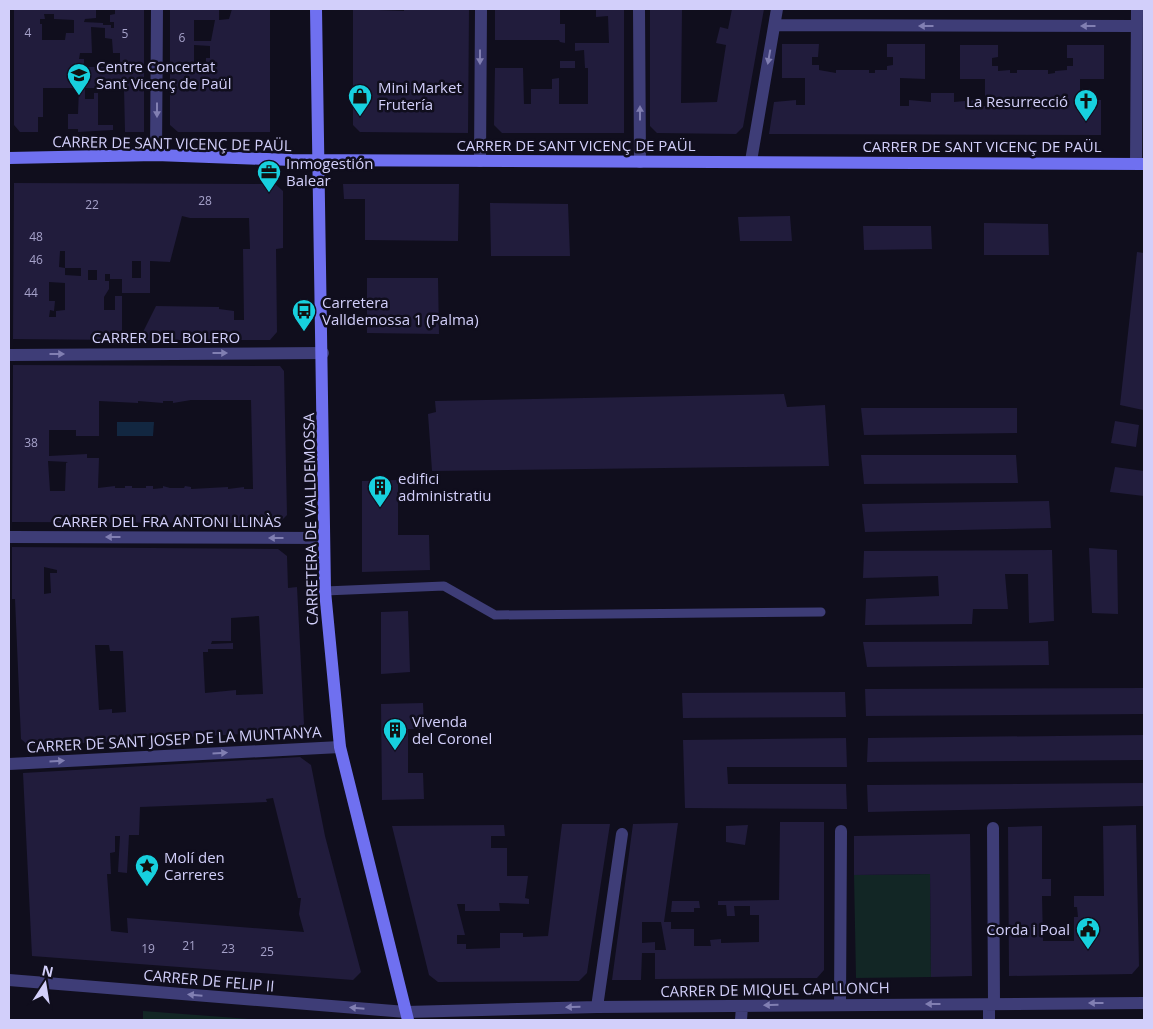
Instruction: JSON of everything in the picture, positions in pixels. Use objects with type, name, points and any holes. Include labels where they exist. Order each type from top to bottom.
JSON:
[{"type":"street","points":[[156,155],[157,9]]},
{"type":"street","name":"CARRETERA DE VALLDEMOSSA","points":[[316,9],[324,353],[324,538],[326,591],[340,747],[407,1016]]},
{"type":"street","points":[[480,9],[480,161]]},
{"type":"street","points":[[639,9],[640,162]]},
{"type":"street","points":[[751,161],[777,9]]},
{"type":"street","points":[[1137,9],[1140,164]]},
{"type":"street","points":[[774,25],[1137,26]]},
{"type":"street","name":"CARRER DE SANT VICENÇ DE PAÜL","points":[[9,158],[156,155],[319,160],[1140,164]]},
{"type":"street","name":"CARRER DEL BOLERO","points":[[9,354],[324,353]]},
{"type":"street","name":"CARRER DEL FRA ANTONI LLINÀS","points":[[9,537],[324,538]]},
{"type":"street","name":"CARRER DE SANT JOSEP DE LA MUNTANYA","points":[[9,764],[340,747]]},
{"type":"street","points":[[989,1020],[992,1003],[992,828]]},
{"type":"street","points":[[840,1004],[841,831]]},
{"type":"street","points":[[597,1007],[622,834]]},
{"type":"street","name":"CARRER DE FELIP II","points":[[9,980],[407,1016]]},
{"type":"street","name":"CARRER DE MIQUEL CAPLLONCH","points":[[407,1016],[597,1007],[1144,1003]]},
{"type":"street","points":[[742,1006],[742,1020]]},
{"type":"lane","points":[[326,591],[444,586],[495,615],[821,612]]},
{"type":"green space","points":[[930,874],[931,977],[856,978],[854,875]]},
{"type":"green space","points":[[143,1011],[263,1020],[143,1020]]},
{"type":"water","points":[[117,422],[154,422],[153,436],[117,436]]},
{"type":"building","name":"Centre Concertat Sant Vicenç de Paül","points":[[14,9],[96,10],[96,18],[85,19],[84,22],[103,23],[103,25],[111,25],[111,28],[114,28],[114,22],[110,22],[110,15],[115,14],[115,9],[144,9],[144,132],[125,132],[124,88],[85,88],[85,99],[94,99],[94,93],[98,93],[98,125],[113,125],[113,130],[78,132],[78,129],[68,129],[68,114],[78,114],[79,88],[43,88],[43,117],[38,117],[38,132],[20,132],[14,125]],"holes":[[[44,14],[54,14],[54,19],[74,20],[74,33],[66,33],[65,40],[42,40],[42,24],[40,24],[40,19],[45,19]],[[91,27],[105,28],[105,38],[112,39],[113,53],[120,53],[120,67],[84,67],[84,59],[79,59],[80,53],[92,53]]]},
{"type":"building","points":[[170,9],[219,9],[219,20],[229,19],[232,9],[270,9],[270,132],[178,132],[170,125]],"holes":[[[194,20],[215,20],[211,41],[194,41]],[[194,45],[210,46],[210,58],[206,58],[206,66],[201,66],[200,70],[194,69]]]},
{"type":"building","points":[[353,9],[404,11],[404,9],[469,9],[468,133],[360,132],[353,125]]},
{"type":"building","points":[[495,9],[560,9],[560,24],[565,24],[565,43],[559,40],[495,40]]},
{"type":"building","points":[[596,9],[624,9],[624,133],[502,133],[494,125],[495,68],[523,68],[524,104],[531,104],[531,89],[552,89],[552,79],[559,78],[559,104],[588,104],[588,68],[585,68],[584,50],[575,51],[575,43],[609,43],[608,16],[596,17]]},
{"type":"building","points":[[650,9],[682,9],[681,103],[717,102],[726,45],[716,43],[720,27],[728,29],[732,9],[764,9],[743,127],[736,134],[657,133],[650,126]]},
{"type":"building","points":[[782,44],[819,44],[818,57],[812,57],[812,65],[819,65],[819,70],[836,73],[836,70],[869,70],[869,73],[875,73],[875,70],[887,70],[887,66],[893,65],[893,57],[887,57],[887,44],[925,44],[925,79],[900,78],[900,106],[909,106],[909,100],[931,102],[931,93],[954,93],[954,102],[976,100],[976,106],[985,106],[985,79],[960,79],[960,45],[998,45],[998,57],[992,58],[992,66],[998,66],[998,71],[1010,70],[1010,73],[1017,73],[1017,70],[1048,70],[1048,74],[1067,70],[1067,66],[1073,66],[1073,58],[1067,58],[1067,45],[1104,45],[1104,79],[1080,79],[1080,106],[1088,106],[1089,100],[1101,100],[1101,135],[769,134],[774,102],[796,100],[796,105],[805,105],[805,78],[782,78]]},
{"type":"building","points":[[560,61],[575,61],[575,68],[560,68]]},
{"type":"building","points":[[14,183],[275,184],[283,191],[283,248],[276,249],[277,332],[270,340],[139,340],[156,306],[219,307],[219,309],[234,311],[234,320],[244,320],[243,249],[250,249],[249,218],[190,218],[182,216],[170,262],[150,261],[150,293],[122,293],[122,279],[110,279],[110,274],[105,274],[105,281],[109,281],[109,289],[104,297],[104,310],[115,310],[115,296],[122,296],[122,340],[13,339]],"holes":[[[60,251],[65,251],[65,268],[59,267]],[[132,261],[141,261],[141,278],[132,278]],[[65,268],[81,268],[81,276],[65,275]],[[88,270],[97,270],[97,280],[88,280]],[[49,282],[65,283],[65,310],[56,311],[56,317],[49,317],[50,310],[54,311],[55,301],[49,301]]]},
{"type":"building","points":[[343,184],[459,184],[458,241],[365,240],[365,199],[344,199]]},
{"type":"building","points":[[490,203],[568,204],[570,256],[491,256]]},
{"type":"building","points":[[790,216],[792,241],[740,241],[738,217]]},
{"type":"building","points":[[984,223],[1048,224],[1049,255],[984,255]]},
{"type":"building","points":[[863,226],[931,226],[932,249],[864,250]]},
{"type":"building","points":[[1137,252],[1144,253],[1143,410],[1120,405]]},
{"type":"building","points":[[367,278],[438,278],[439,334],[367,333]]},
{"type":"building","points":[[13,365],[280,366],[284,371],[287,515],[279,523],[12,522]],"holes":[[[191,400],[251,400],[253,489],[244,489],[244,487],[191,489],[191,487],[185,486],[184,488],[163,486],[163,488],[153,489],[153,486],[146,486],[146,488],[132,488],[132,486],[125,486],[125,488],[115,488],[115,486],[98,488],[99,458],[87,458],[87,454],[49,456],[49,430],[76,430],[76,436],[99,436],[99,401],[138,403],[138,401],[163,403],[163,401],[173,401],[173,403]],[[48,461],[68,462],[66,463],[65,491],[50,491]]]},
{"type":"building","points":[[784,394],[787,407],[825,405],[829,466],[432,471],[428,414],[436,412],[435,401]]},
{"type":"building","points":[[861,408],[1017,408],[1017,433],[864,435]]},
{"type":"building","points":[[1115,421],[1139,425],[1136,447],[1111,443]]},
{"type":"building","points":[[861,455],[1016,455],[1018,483],[864,484]]},
{"type":"building","points":[[1115,467],[1144,471],[1144,496],[1110,492]]},
{"type":"building","name":"edifici administratiu","points":[[398,480],[398,535],[429,535],[430,570],[362,572],[362,481]]},
{"type":"building","points":[[1049,501],[1051,528],[865,532],[862,504]]},
{"type":"building","points":[[12,547],[278,549],[287,556],[288,588],[297,587],[304,724],[297,731],[29,746],[21,739],[15,599],[12,599]],"holes":[[[44,567],[57,570],[57,573],[50,573],[51,593],[44,594]],[[259,616],[263,694],[236,695],[236,690],[205,693],[203,652],[208,652],[208,649],[233,649],[233,643],[211,644],[212,641],[231,641],[231,618]],[[95,645],[109,645],[110,651],[123,651],[126,712],[112,713],[112,709],[99,710]]]},
{"type":"building","points":[[1089,548],[1117,550],[1118,614],[1092,613]]},
{"type":"building","points":[[1052,550],[1054,621],[1029,623],[1028,574],[1005,574],[1008,609],[973,609],[972,624],[865,625],[866,599],[939,596],[938,576],[863,578],[864,551]]},
{"type":"building","points":[[408,611],[410,672],[381,674],[381,612]]},
{"type":"building","points":[[1048,641],[1049,665],[867,667],[863,642]]},
{"type":"building","points":[[1144,688],[1144,714],[866,716],[865,689]]},
{"type":"building","points":[[845,692],[846,717],[683,718],[682,693]]},
{"type":"building","name":"Vivenda del Coronel","points":[[423,703],[424,729],[408,729],[408,773],[423,773],[424,799],[382,800],[381,704]]},
{"type":"building","points":[[1144,735],[1144,760],[867,762],[868,738]]},
{"type":"building","points":[[846,738],[847,767],[727,767],[728,784],[846,784],[847,809],[685,808],[683,740]]},
{"type":"building","points":[[300,757],[311,765],[325,836],[361,972],[353,980],[32,956],[23,773]],"holes":[[[273,798],[298,898],[301,898],[299,914],[304,932],[127,918],[128,933],[111,931],[107,874],[111,874],[110,853],[115,852],[115,836],[120,836],[118,872],[127,873],[129,835],[139,835],[140,807],[267,802],[266,799]]]},
{"type":"building","points":[[1144,783],[1144,806],[868,812],[867,785]]},
{"type":"building","points":[[780,822],[824,822],[824,970],[817,978],[655,979],[655,953],[642,953],[641,980],[612,980],[633,824],[678,823],[664,922],[671,922],[671,929],[694,929],[694,946],[711,946],[710,940],[721,939],[721,943],[759,942],[759,915],[750,915],[750,906],[734,906],[735,916],[727,916],[726,905],[718,905],[718,901],[779,900]],"holes":[[[642,922],[661,922],[666,950],[655,950],[655,942],[642,943]]]},
{"type":"building","points":[[562,824],[610,824],[587,973],[579,981],[438,982],[429,975],[392,826],[504,825],[505,836],[491,836],[491,848],[507,848],[507,876],[528,876],[525,898],[529,899],[529,904],[499,903],[500,911],[465,911],[465,904],[457,904],[465,935],[457,935],[457,944],[466,944],[466,949],[500,948],[500,933],[523,933],[523,937],[548,936]]},
{"type":"building","points":[[748,825],[745,845],[726,842],[726,826]]},
{"type":"building","points":[[1136,825],[1139,966],[1132,974],[1009,976],[1008,827],[1042,826],[1042,879],[1051,879],[1051,896],[1042,896],[1043,941],[1074,941],[1074,917],[1078,917],[1077,907],[1074,907],[1074,896],[1104,896],[1103,826]]},
{"type":"building","points":[[970,834],[972,976],[931,977],[930,874],[854,875],[854,836]]},
{"type":"building","points":[[672,901],[699,901],[700,908],[694,908],[694,912],[671,912]]},
{"type":"place","name":"Centre Concertat Sant Vicenç de Paül","points":[[79,96]]},
{"type":"place","name":"Mini Market Frutería","points":[[360,117]]},
{"type":"place","name":"La Resurrecció","points":[[1086,122]]},
{"type":"place","name":"Inmogestión Balear","points":[[269,193]]},
{"type":"place","name":"Carretera Valldemossa 1 (Palma)","points":[[304,332]]},
{"type":"place","name":"edifici administratiu","points":[[380,508]]},
{"type":"place","name":"Vivenda del Coronel","points":[[395,751]]},
{"type":"place","name":"Molí den Carreres","points":[[147,887]]},
{"type":"place","name":"Corda i Poal","points":[[1088,950]]}]
